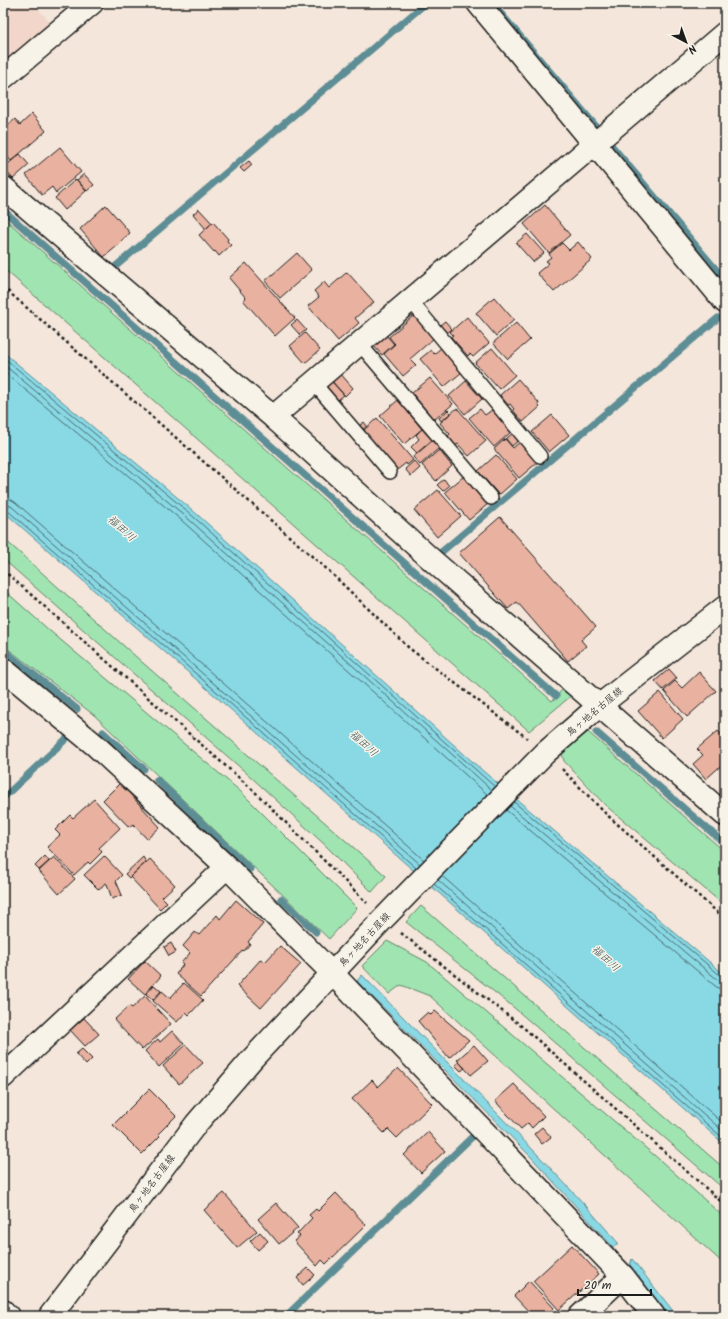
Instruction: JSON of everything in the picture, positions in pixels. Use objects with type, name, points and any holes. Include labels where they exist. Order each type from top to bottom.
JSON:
[{"type":"street","points":[[3,78],[92,3]]},
{"type":"street","points":[[478,3],[725,302]]},
{"type":"street","points":[[273,417],[725,33]]},
{"type":"street","points":[[3,187],[273,417],[433,561],[725,815]]},
{"type":"street","name":"鳥ヶ地名古屋線","points":[[50,1316],[196,1124],[252,1059],[388,914],[539,758],[600,705],[725,607]]},
{"type":"street","points":[[3,669],[95,745],[227,867],[332,973],[623,1276],[654,1316]]},
{"type":"street","points":[[3,1077],[227,867]]},
{"type":"street","points":[[580,1316],[623,1276]]},
{"type":"street","points":[[3,1311],[8,1316]]},
{"type":"lane","points":[[410,300],[540,456]]},
{"type":"lane","points":[[359,343],[491,498]]},
{"type":"lane","points":[[313,382],[390,472]]},
{"type":"path","points":[[3,287],[329,571],[409,648],[606,814],[725,919]]},
{"type":"path","points":[[3,570],[253,790],[388,914],[524,1028],[725,1205]]},
{"type":"shaded area","points":[[3,3],[33,3],[52,25],[3,66]]},
{"type":"green space","points":[[3,217],[552,701],[562,690],[571,696],[529,731],[3,268]]},
{"type":"green space","points":[[3,538],[386,876],[372,892],[324,844],[251,777],[3,559]]},
{"type":"green space","points":[[3,589],[50,631],[240,791],[357,908],[329,939],[94,715],[3,645]]},
{"type":"green space","points":[[588,732],[725,852],[725,906],[605,805],[564,761],[562,753]]},
{"type":"green space","points":[[421,906],[725,1169],[725,1190],[512,1006],[406,922]]},
{"type":"green space","points":[[387,941],[427,962],[661,1161],[725,1218],[725,1265],[430,996],[401,985],[389,994],[362,966]]},
{"type":"water","name":"福田川","points":[[3,352],[190,508],[483,771],[725,975],[725,1145],[3,511]]},
{"type":"water","points":[[362,975],[538,1155],[619,1244],[613,1247],[531,1157],[357,981]]},
{"type":"water","points":[[632,1259],[677,1316],[669,1316],[630,1265]]},
{"type":"building","points":[[32,114],[46,131],[11,161],[3,152],[3,130],[15,119],[20,125]]},
{"type":"building","points":[[60,147],[81,172],[56,193],[52,187],[42,195],[26,175]]},
{"type":"building","points":[[20,154],[29,165],[13,179],[3,168]]},
{"type":"building","points":[[249,161],[252,165],[244,172],[240,168]]},
{"type":"building","points":[[84,174],[94,185],[87,191],[77,180]]},
{"type":"building","points":[[76,179],[86,191],[65,210],[55,198]]},
{"type":"building","points":[[106,205],[130,233],[104,257],[80,229]]},
{"type":"building","points":[[545,205],[570,235],[549,253],[524,224]]},
{"type":"building","points":[[199,209],[212,223],[206,229],[193,214]]},
{"type":"building","points":[[213,222],[228,239],[227,241],[231,245],[219,256],[199,235]]},
{"type":"building","points":[[527,234],[544,253],[533,262],[516,243]]},
{"type":"building","points":[[578,242],[592,259],[554,292],[537,273],[549,263],[546,261],[551,257],[549,254],[562,243],[569,250]]},
{"type":"building","points":[[297,253],[312,270],[280,298],[265,281]]},
{"type":"building","points":[[246,263],[295,318],[275,336],[243,300],[246,298],[229,278]]},
{"type":"building","points":[[347,272],[374,302],[355,318],[359,323],[338,341],[308,306],[319,297],[314,291],[324,282],[329,288]]},
{"type":"building","points":[[494,297],[514,320],[496,336],[476,313]]},
{"type":"building","points":[[414,315],[434,338],[410,359],[416,365],[403,376],[384,354],[395,344],[389,337]]},
{"type":"building","points":[[467,317],[489,343],[473,357],[470,354],[468,356],[451,337],[453,335],[450,332]]},
{"type":"building","points":[[297,320],[306,330],[300,335],[291,325]]},
{"type":"building","points":[[445,321],[452,329],[447,333],[440,325]]},
{"type":"building","points":[[516,323],[530,340],[508,359],[493,343]]},
{"type":"building","points":[[305,333],[320,350],[305,363],[290,346]]},
{"type":"building","points":[[386,335],[394,344],[382,355],[373,345]]},
{"type":"building","points":[[441,348],[462,372],[444,387],[420,359],[431,350],[434,354]]},
{"type":"building","points":[[492,348],[515,375],[499,389],[475,363]]},
{"type":"building","points":[[339,372],[353,388],[345,396],[331,380]]},
{"type":"building","points":[[430,378],[453,404],[434,420],[412,393]]},
{"type":"building","points":[[518,379],[539,403],[538,405],[540,407],[523,422],[510,404],[508,405],[500,395]]},
{"type":"building","points":[[466,381],[482,399],[465,414],[449,396]]},
{"type":"building","points":[[332,382],[344,395],[338,400],[326,386]]},
{"type":"building","points":[[398,400],[422,429],[404,444],[380,416]]},
{"type":"building","points":[[457,408],[486,441],[469,456],[458,444],[455,446],[447,437],[450,434],[440,423]]},
{"type":"building","points":[[480,409],[485,415],[492,410],[511,432],[494,447],[469,418]]},
{"type":"building","points":[[448,410],[451,413],[441,421],[439,418]]},
{"type":"building","points":[[552,415],[569,435],[549,452],[532,432]]},
{"type":"building","points":[[377,418],[413,460],[407,465],[406,463],[397,470],[363,431]]},
{"type":"building","points":[[364,422],[367,426],[362,430],[359,426]]},
{"type":"building","points":[[422,429],[432,440],[417,453],[411,447],[419,439],[416,435]]},
{"type":"building","points":[[513,433],[519,440],[512,446],[506,439]]},
{"type":"building","points":[[505,439],[513,448],[520,442],[538,462],[519,478],[494,449]]},
{"type":"building","points":[[432,441],[439,448],[420,465],[413,457]]},
{"type":"building","points":[[439,450],[452,466],[436,481],[422,465]]},
{"type":"building","points":[[496,455],[517,479],[499,495],[478,471]]},
{"type":"building","points":[[414,461],[420,468],[411,476],[405,469]]},
{"type":"building","points":[[464,476],[488,504],[469,520],[445,492]]},
{"type":"building","points":[[444,479],[449,486],[443,491],[437,485]]},
{"type":"building","points":[[438,490],[461,516],[437,537],[414,510]]},
{"type":"building","points":[[500,517],[596,627],[581,640],[586,646],[568,661],[517,602],[508,609],[459,553]]},
{"type":"building","points":[[669,669],[677,678],[663,690],[655,681]]},
{"type":"building","points":[[699,672],[716,691],[687,717],[664,691],[675,681],[682,688]]},
{"type":"building","points":[[660,692],[683,719],[662,738],[638,711]]},
{"type":"building","points":[[718,731],[725,739],[725,762],[706,779],[693,764],[703,755],[697,749]]},
{"type":"building","points":[[120,783],[160,827],[147,839],[133,824],[129,827],[103,800]]},
{"type":"building","points":[[94,799],[120,828],[99,848],[102,852],[90,864],[88,862],[74,875],[47,847],[60,835],[55,830],[70,815],[73,818]]},
{"type":"building","points":[[45,856],[49,861],[39,870],[35,866]]},
{"type":"building","points":[[104,856],[122,875],[116,881],[122,895],[112,899],[107,884],[105,883],[99,890],[84,875]]},
{"type":"building","points":[[54,857],[75,879],[59,894],[39,871]]},
{"type":"building","points":[[143,857],[146,862],[129,878],[125,874]]},
{"type":"building","points":[[150,859],[175,885],[162,897],[167,902],[160,909],[130,877]]},
{"type":"building","points":[[236,900],[263,924],[248,942],[250,944],[244,951],[243,950],[201,996],[176,974],[183,965],[181,963],[190,953],[183,946],[195,932],[199,935],[217,915],[220,919]]},
{"type":"building","points":[[171,943],[176,952],[169,956],[164,947]]},
{"type":"building","points":[[280,946],[301,964],[261,1008],[237,986],[261,959],[265,962]]},
{"type":"building","points":[[145,961],[161,976],[145,994],[128,979]]},
{"type":"building","points":[[184,983],[203,1000],[189,1015],[186,1012],[177,1022],[153,1001],[162,991],[170,998]]},
{"type":"building","points":[[154,985],[161,991],[153,1000],[146,994]]},
{"type":"building","points":[[145,996],[171,1024],[142,1050],[114,1020],[129,1006],[132,1008]]},
{"type":"building","points":[[435,1011],[469,1040],[449,1058],[418,1021],[428,1012],[431,1015]]},
{"type":"building","points":[[84,1018],[99,1034],[85,1046],[70,1030]]},
{"type":"building","points":[[172,1031],[184,1044],[159,1067],[145,1051],[158,1039],[160,1042]]},
{"type":"building","points":[[186,1045],[203,1063],[179,1084],[163,1066]]},
{"type":"building","points":[[474,1045],[488,1061],[471,1075],[457,1060]]},
{"type":"building","points":[[82,1049],[92,1059],[86,1065],[76,1054]]},
{"type":"building","points":[[459,1062],[465,1068],[461,1071],[455,1065]]},
{"type":"building","points":[[398,1068],[432,1104],[397,1138],[388,1129],[384,1133],[352,1099],[372,1080],[378,1087]]},
{"type":"building","points":[[514,1084],[544,1116],[532,1128],[528,1123],[521,1129],[495,1101]]},
{"type":"building","points":[[149,1089],[176,1116],[158,1134],[160,1136],[142,1154],[113,1125]]},
{"type":"building","points":[[542,1127],[551,1137],[542,1144],[534,1134]]},
{"type":"building","points":[[428,1132],[445,1151],[421,1173],[404,1155]]},
{"type":"building","points":[[224,1193],[257,1231],[237,1248],[204,1210]]},
{"type":"building","points":[[336,1193],[366,1225],[326,1264],[322,1260],[317,1266],[294,1241],[300,1236],[297,1234],[312,1218],[309,1215],[316,1209],[318,1211]]},
{"type":"building","points":[[276,1203],[298,1228],[279,1244],[258,1219]]},
{"type":"building","points":[[260,1232],[268,1241],[258,1250],[250,1241]]},
{"type":"building","points":[[572,1245],[599,1274],[559,1310],[533,1281]]},
{"type":"building","points":[[308,1268],[315,1275],[303,1285],[297,1278]]},
{"type":"building","points":[[529,1281],[554,1308],[546,1316],[533,1316],[514,1296]]},
{"type":"waterway","points":[[116,266],[426,3]]},
{"type":"waterway","points":[[492,3],[595,125]]},
{"type":"waterway","points":[[612,146],[725,280]]},
{"type":"waterway","points":[[3,210],[556,696]]},
{"type":"waterway","points":[[439,554],[718,318]]},
{"type":"waterway","points":[[3,650],[77,709]]},
{"type":"waterway","points":[[103,732],[144,769]]},
{"type":"waterway","points":[[596,732],[725,844]]},
{"type":"waterway","points":[[3,798],[66,739]]},
{"type":"waterway","points":[[157,780],[250,869]]},
{"type":"waterway","points":[[281,899],[316,932]]},
{"type":"waterway","points":[[286,1316],[473,1136]]}]
